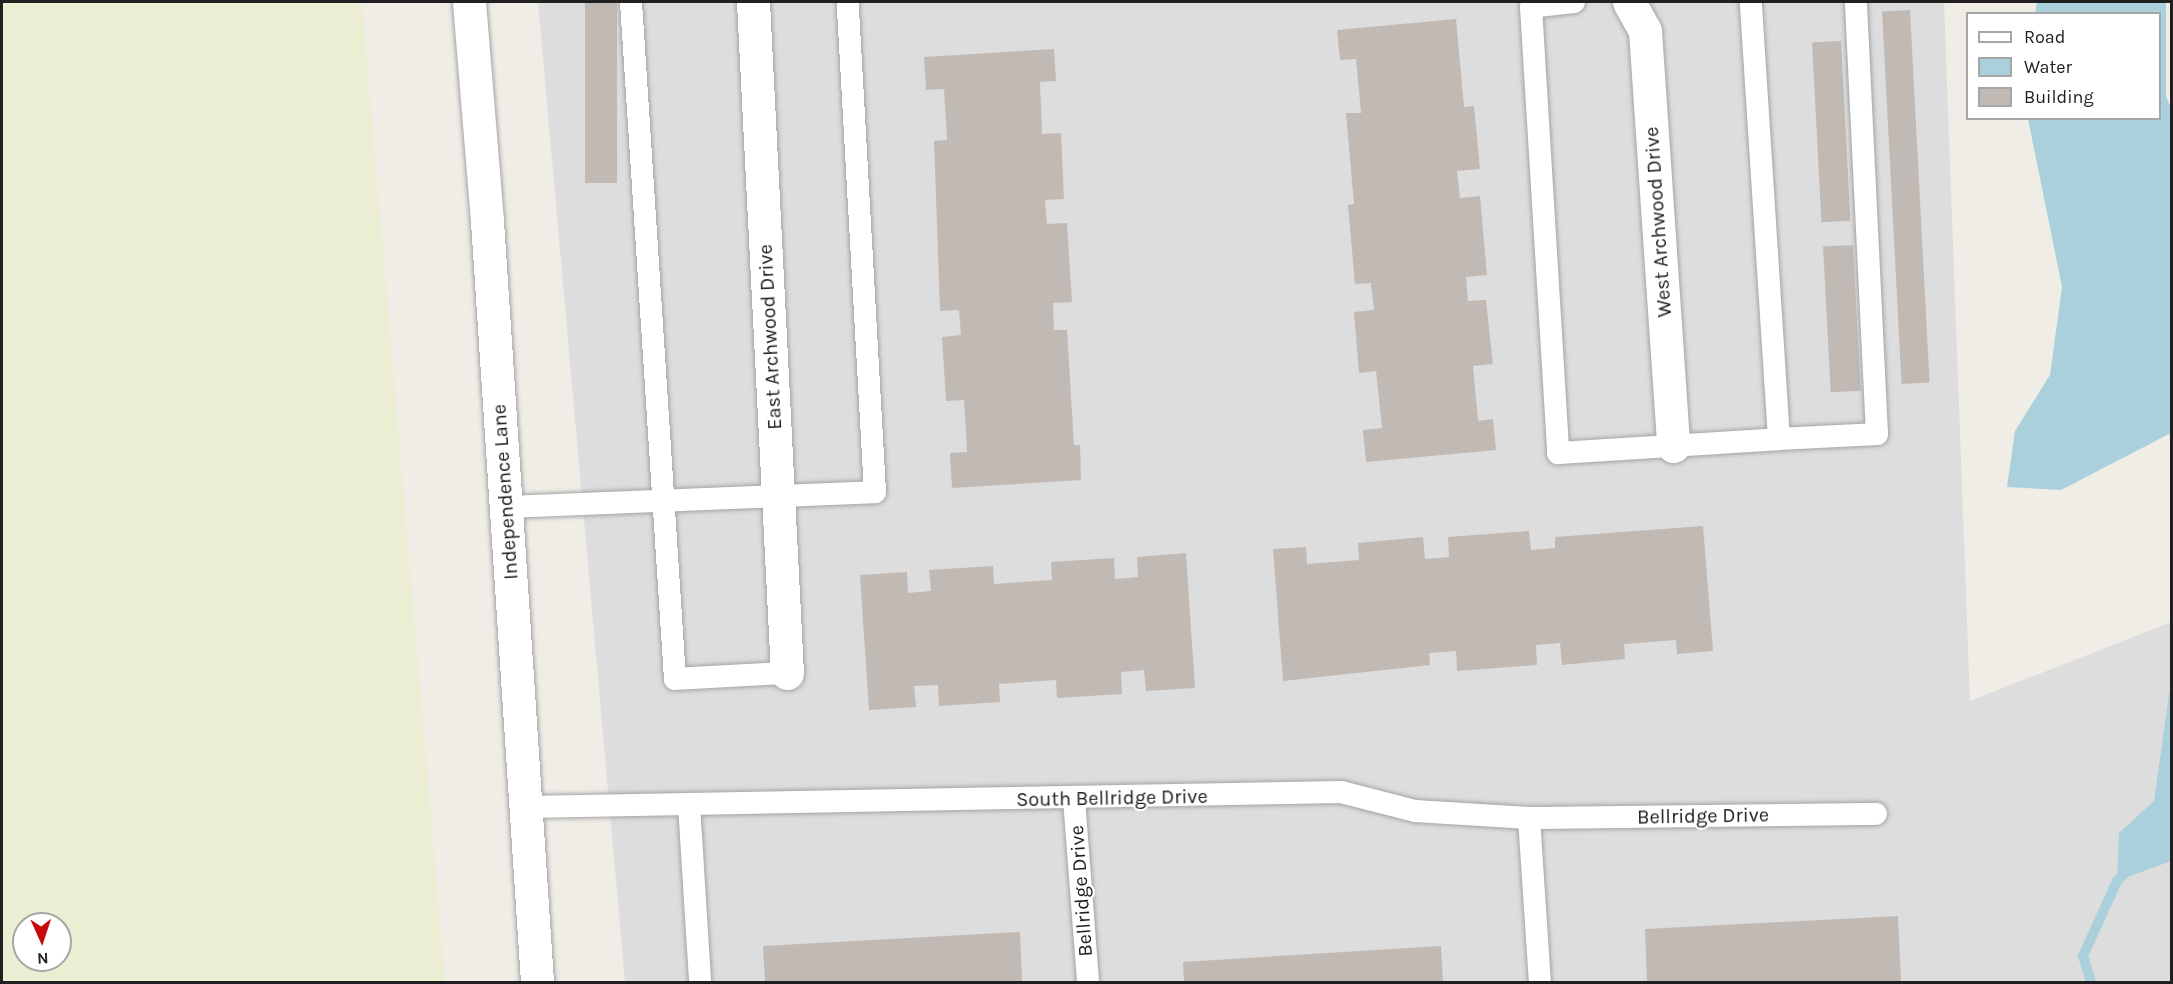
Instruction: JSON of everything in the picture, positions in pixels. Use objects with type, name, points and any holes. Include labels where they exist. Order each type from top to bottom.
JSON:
[{"type":"street","name":"Independence Lane","points":[[468,2],[506,507],[537,982]]},
{"type":"street","name":"East Archwood Drive","points":[[753,2],[787,673]]},
{"type":"street","name":"West Archwood Drive","points":[[1629,2],[1645,31],[1673,446]]},
{"type":"lane","points":[[631,2],[675,679],[787,673]]},
{"type":"lane","points":[[506,507],[875,492],[848,2]]},
{"type":"lane","points":[[1574,2],[1531,7],[1558,453],[1877,434],[1856,2]]},
{"type":"lane","points":[[1751,2],[1779,439]]},
{"type":"lane","name":"South Bellridge Drive","points":[[526,807],[1074,799],[1341,792],[1414,811],[1529,818]]},
{"type":"lane","name":"Bellridge Drive","points":[[1074,799],[1088,982]]},
{"type":"lane","points":[[690,805],[700,982]]},
{"type":"lane","name":"Bellridge Drive","points":[[1529,818],[1876,814]]},
{"type":"lane","points":[[1529,818],[1540,982]]},
{"type":"shaded area","points":[[538,2],[1944,2],[1970,701],[2171,622],[2171,982],[625,982]]},
{"type":"green space","points":[[2,2],[362,2],[445,982],[2,982]]},
{"type":"water","points":[[2037,2],[2166,2],[2166,96],[2172,111],[2171,433],[2061,490],[2007,487],[2015,431],[2050,375],[2062,287],[2028,120],[2161,120],[2161,12],[2035,12]]},
{"type":"water","points":[[2171,681],[2171,861],[2117,881],[2119,833],[2154,801]]},
{"type":"building","points":[[585,2],[617,2],[617,183],[585,183]]},
{"type":"building","points":[[1910,10],[1930,382],[1902,384],[1882,11]]},
{"type":"building","points":[[1456,19],[1464,107],[1474,106],[1480,169],[1457,171],[1460,198],[1480,196],[1487,275],[1466,277],[1468,301],[1486,300],[1493,364],[1473,366],[1478,421],[1493,419],[1496,450],[1366,462],[1363,430],[1382,428],[1376,371],[1359,373],[1354,312],[1374,310],[1371,283],[1355,284],[1348,205],[1354,204],[1346,113],[1361,113],[1356,59],[1340,60],[1337,30]]},
{"type":"building","points":[[1841,41],[1850,221],[1821,222],[1812,43]]},
{"type":"building","points":[[1054,49],[1056,81],[1040,82],[1042,134],[1061,133],[1064,199],[1045,200],[1047,224],[1067,223],[1072,302],[1053,303],[1054,330],[1067,330],[1074,445],[1080,445],[1081,480],[952,488],[950,453],[967,452],[964,400],[946,401],[942,337],[961,335],[959,310],[940,311],[934,141],[947,140],[944,89],[926,90],[924,57]]},
{"type":"building","points":[[1853,245],[1861,391],[1831,392],[1823,247]]},
{"type":"building","points":[[1703,526],[1713,651],[1677,654],[1676,640],[1624,644],[1625,659],[1562,665],[1560,643],[1536,645],[1537,665],[1457,671],[1456,651],[1429,653],[1430,665],[1283,681],[1273,549],[1306,547],[1307,564],[1359,560],[1358,543],[1423,537],[1425,559],[1449,557],[1448,537],[1529,531],[1531,550],[1555,548],[1555,537]]},
{"type":"building","points":[[1186,553],[1195,688],[1146,691],[1144,670],[1121,672],[1122,694],[1057,698],[1056,680],[999,684],[1000,702],[939,706],[938,685],[914,686],[916,707],[869,710],[860,575],[907,572],[908,593],[931,591],[929,570],[993,566],[994,584],[1052,580],[1051,562],[1114,558],[1115,579],[1138,577],[1137,557]]},
{"type":"building","points":[[1898,916],[1901,982],[1647,982],[1645,929]]},
{"type":"building","points":[[1020,932],[1022,982],[765,982],[763,946]]},
{"type":"building","points":[[1441,946],[1443,982],[1184,982],[1183,962]]},
{"type":"waterway","points":[[2091,982],[2083,956],[2117,881],[2126,872]]}]
